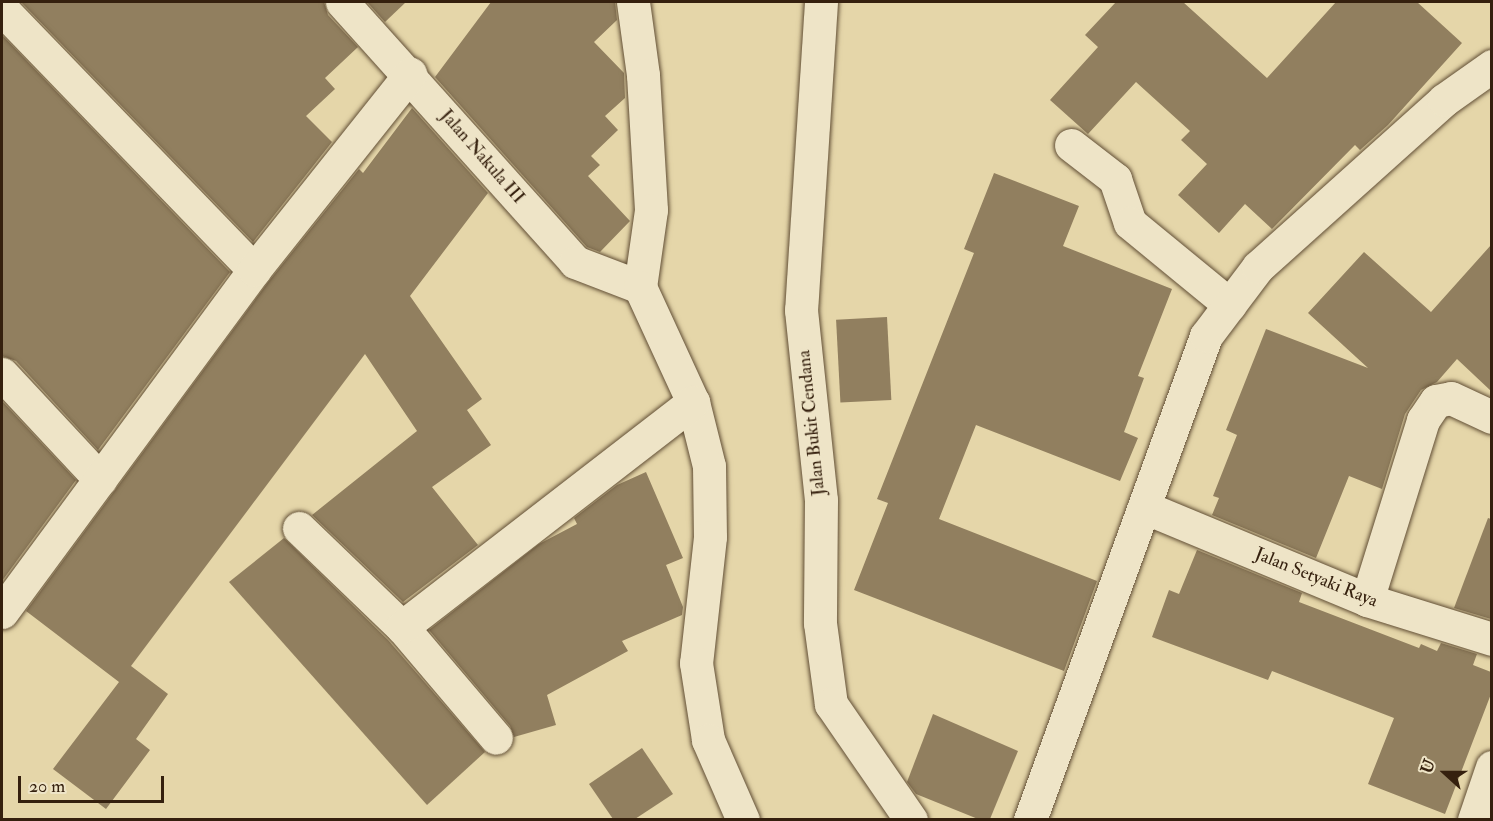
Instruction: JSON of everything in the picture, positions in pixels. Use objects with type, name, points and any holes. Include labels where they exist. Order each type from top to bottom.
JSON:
[{"type":"street","name":"Jalan Nakula III","points":[[342,2],[410,74],[575,262],[640,287]]},
{"type":"street","points":[[633,2],[643,75],[651,210],[640,287],[693,402],[709,466],[710,537],[696,663],[708,740],[743,819]]},
{"type":"street","name":"Jalan Bukit Cendana","points":[[821,2],[801,310],[821,500],[820,624],[831,704],[911,819]]},
{"type":"street","points":[[2,9],[254,270]]},
{"type":"street","points":[[1030,819],[1206,336],[1258,267],[1322,207],[1444,100],[1491,66]]},
{"type":"street","points":[[2,612],[254,270],[410,74]]},
{"type":"street","points":[[1071,145],[1115,179],[1130,223],[1230,305]]},
{"type":"street","points":[[2,374],[99,479]]},
{"type":"street","points":[[1367,600],[1423,420],[1436,401],[1451,398],[1491,417]]},
{"type":"street","points":[[402,627],[693,402]]},
{"type":"street","name":"Jalan Setyaki Raya","points":[[1144,507],[1367,600],[1491,639]]},
{"type":"street","points":[[299,528],[402,627],[496,738]]},
{"type":"street","points":[[1474,819],[1491,766]]},
{"type":"building","points":[[21,2],[324,2],[328,15],[358,47],[325,78],[335,89],[306,116],[332,142],[253,242]]},
{"type":"building","points":[[367,2],[406,2],[385,22]]},
{"type":"building","points":[[491,2],[615,2],[617,20],[594,42],[624,73],[625,98],[605,116],[618,130],[591,156],[600,165],[588,176],[630,221],[600,252],[587,247],[435,77]]},
{"type":"building","points":[[1116,2],[1183,2],[1267,78],[1336,2],[1417,2],[1462,43],[1388,125],[1360,150],[1355,145],[1272,229],[1245,204],[1219,233],[1178,195],[1207,164],[1181,140],[1190,131],[1136,82],[1088,134],[1050,100],[1098,47],[1085,35]]},
{"type":"building","points":[[2,35],[230,272],[98,450],[16,361],[2,356]]},
{"type":"building","points":[[412,108],[488,193],[410,296],[482,399],[467,410],[491,445],[432,487],[478,545],[403,602],[312,515],[417,431],[365,354],[131,666],[168,694],[136,739],[150,750],[106,809],[53,769],[119,682],[26,611],[269,281],[359,169],[363,173]]},
{"type":"building","points":[[994,173],[1079,206],[1063,246],[1172,289],[1138,376],[1144,378],[1124,432],[1138,438],[1120,481],[976,425],[939,519],[1097,581],[1064,671],[854,590],[888,503],[877,499],[974,253],[964,249]]},
{"type":"building","points":[[1491,245],[1491,391],[1457,359],[1437,382],[1421,390],[1405,414],[1382,489],[1349,476],[1316,558],[1212,515],[1219,498],[1213,496],[1237,435],[1226,430],[1266,329],[1368,368],[1308,313],[1364,252],[1431,312]]},
{"type":"building","points":[[887,317],[891,400],[840,403],[836,320]]},
{"type":"building","points":[[2,401],[76,480],[2,581]]},
{"type":"building","points":[[646,472],[683,558],[666,565],[683,607],[682,615],[622,641],[628,651],[547,695],[556,725],[514,737],[510,726],[429,630],[539,544],[577,524],[574,518],[617,485]]},
{"type":"building","points":[[1488,518],[1491,519],[1491,619],[1454,608]]},
{"type":"building","points":[[284,538],[388,640],[485,752],[427,805],[229,582]]},
{"type":"building","points":[[1197,550],[1302,593],[1299,602],[1419,648],[1421,644],[1437,651],[1441,643],[1477,654],[1473,665],[1491,672],[1491,694],[1445,814],[1368,784],[1394,718],[1272,671],[1268,680],[1152,637],[1169,590],[1179,594]]},
{"type":"building","points":[[933,714],[1018,751],[990,819],[978,819],[916,794],[907,782]]},
{"type":"building","points":[[642,748],[673,794],[635,819],[613,819],[589,784]]}]
